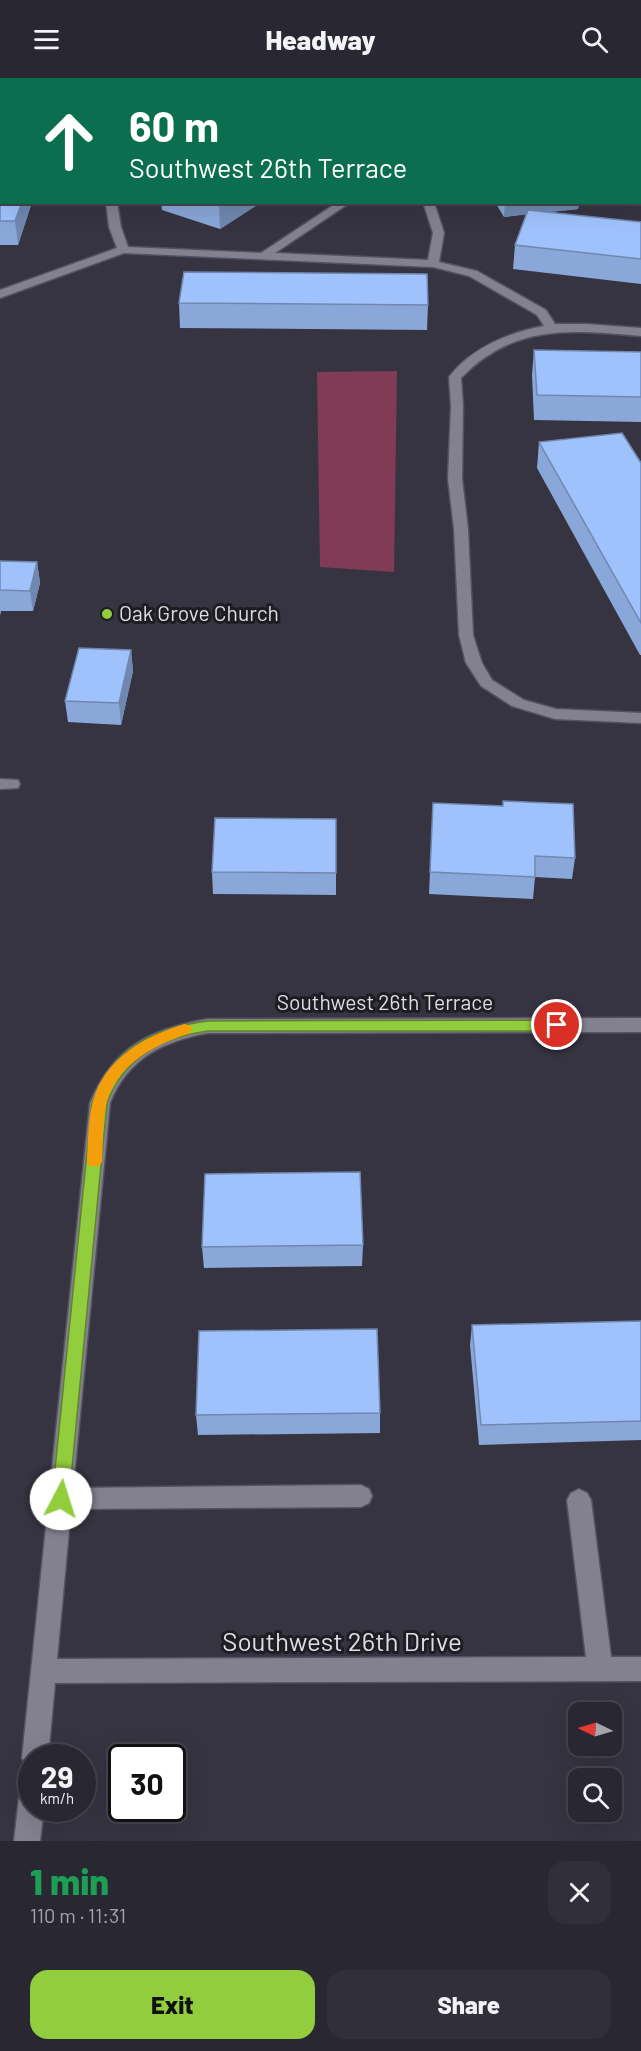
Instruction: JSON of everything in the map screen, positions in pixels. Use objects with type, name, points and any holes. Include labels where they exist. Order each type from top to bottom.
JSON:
[{"type":"street","points":[[111,204],[115,227],[123,250]]},
{"type":"street","points":[[265,255],[343,204]]},
{"type":"street","points":[[429,204],[439,222],[439,246],[433,264]]},
{"type":"street","points":[[0,294],[123,250],[433,264],[473,273],[542,313],[551,328]]},
{"type":"street","points":[[641,332],[551,328],[510,339],[465,364],[455,376],[457,406],[455,479],[461,529],[466,636],[474,663],[486,683],[518,703],[555,714],[641,718]]},
{"type":"street","name":"Southwest 26th Terrace","points":[[36,1744],[100,1103],[106,1085],[118,1068],[134,1053],[163,1037],[185,1029],[208,1026],[641,1025]]},
{"type":"street","points":[[61,1499],[361,1496]]},
{"type":"street","points":[[579,1500],[600,1669]]},
{"type":"street","name":"Southwest 26th Drive","points":[[44,1671],[641,1669]]},
{"type":"street","points":[[27,1841],[29,1822]]},
{"type":"shaded area","points":[[397,371],[394,572],[320,567],[317,372]]},
{"type":"building","points":[[0,204],[21,204],[15,221],[0,221]]},
{"type":"building","points":[[528,210],[641,222],[641,259],[515,245]]},
{"type":"building","points":[[184,272],[427,274],[428,305],[179,303]]},
{"type":"building","points":[[534,350],[641,352],[641,397],[537,395]]},
{"type":"building","points":[[622,433],[641,463],[641,623],[539,442]]},
{"type":"building","points":[[0,561],[37,562],[30,591],[0,590]]},
{"type":"building","points":[[79,648],[131,650],[119,703],[65,701]]},
{"type":"building","points":[[503,801],[573,804],[575,858],[535,856],[535,877],[430,872],[433,803],[503,806]]},
{"type":"building","points":[[215,818],[336,819],[336,873],[212,872]]},
{"type":"building","points":[[360,1172],[363,1245],[202,1247],[205,1174]]},
{"type":"building","points":[[641,1321],[641,1421],[481,1425],[472,1325]]},
{"type":"building","points":[[377,1329],[380,1413],[196,1415],[199,1331]]},
{"type":"slow traffic","points":[[94,1162],[100,1103],[106,1085],[118,1068],[134,1053],[163,1037],[185,1029]]},
{"type":"place","name":"Oak Grove Church","points":[[107,614]]},
{"type":"route","points":[[61,1499],[100,1103],[106,1085],[118,1068],[134,1053],[163,1037],[185,1029],[208,1026],[557,1025]]}]
